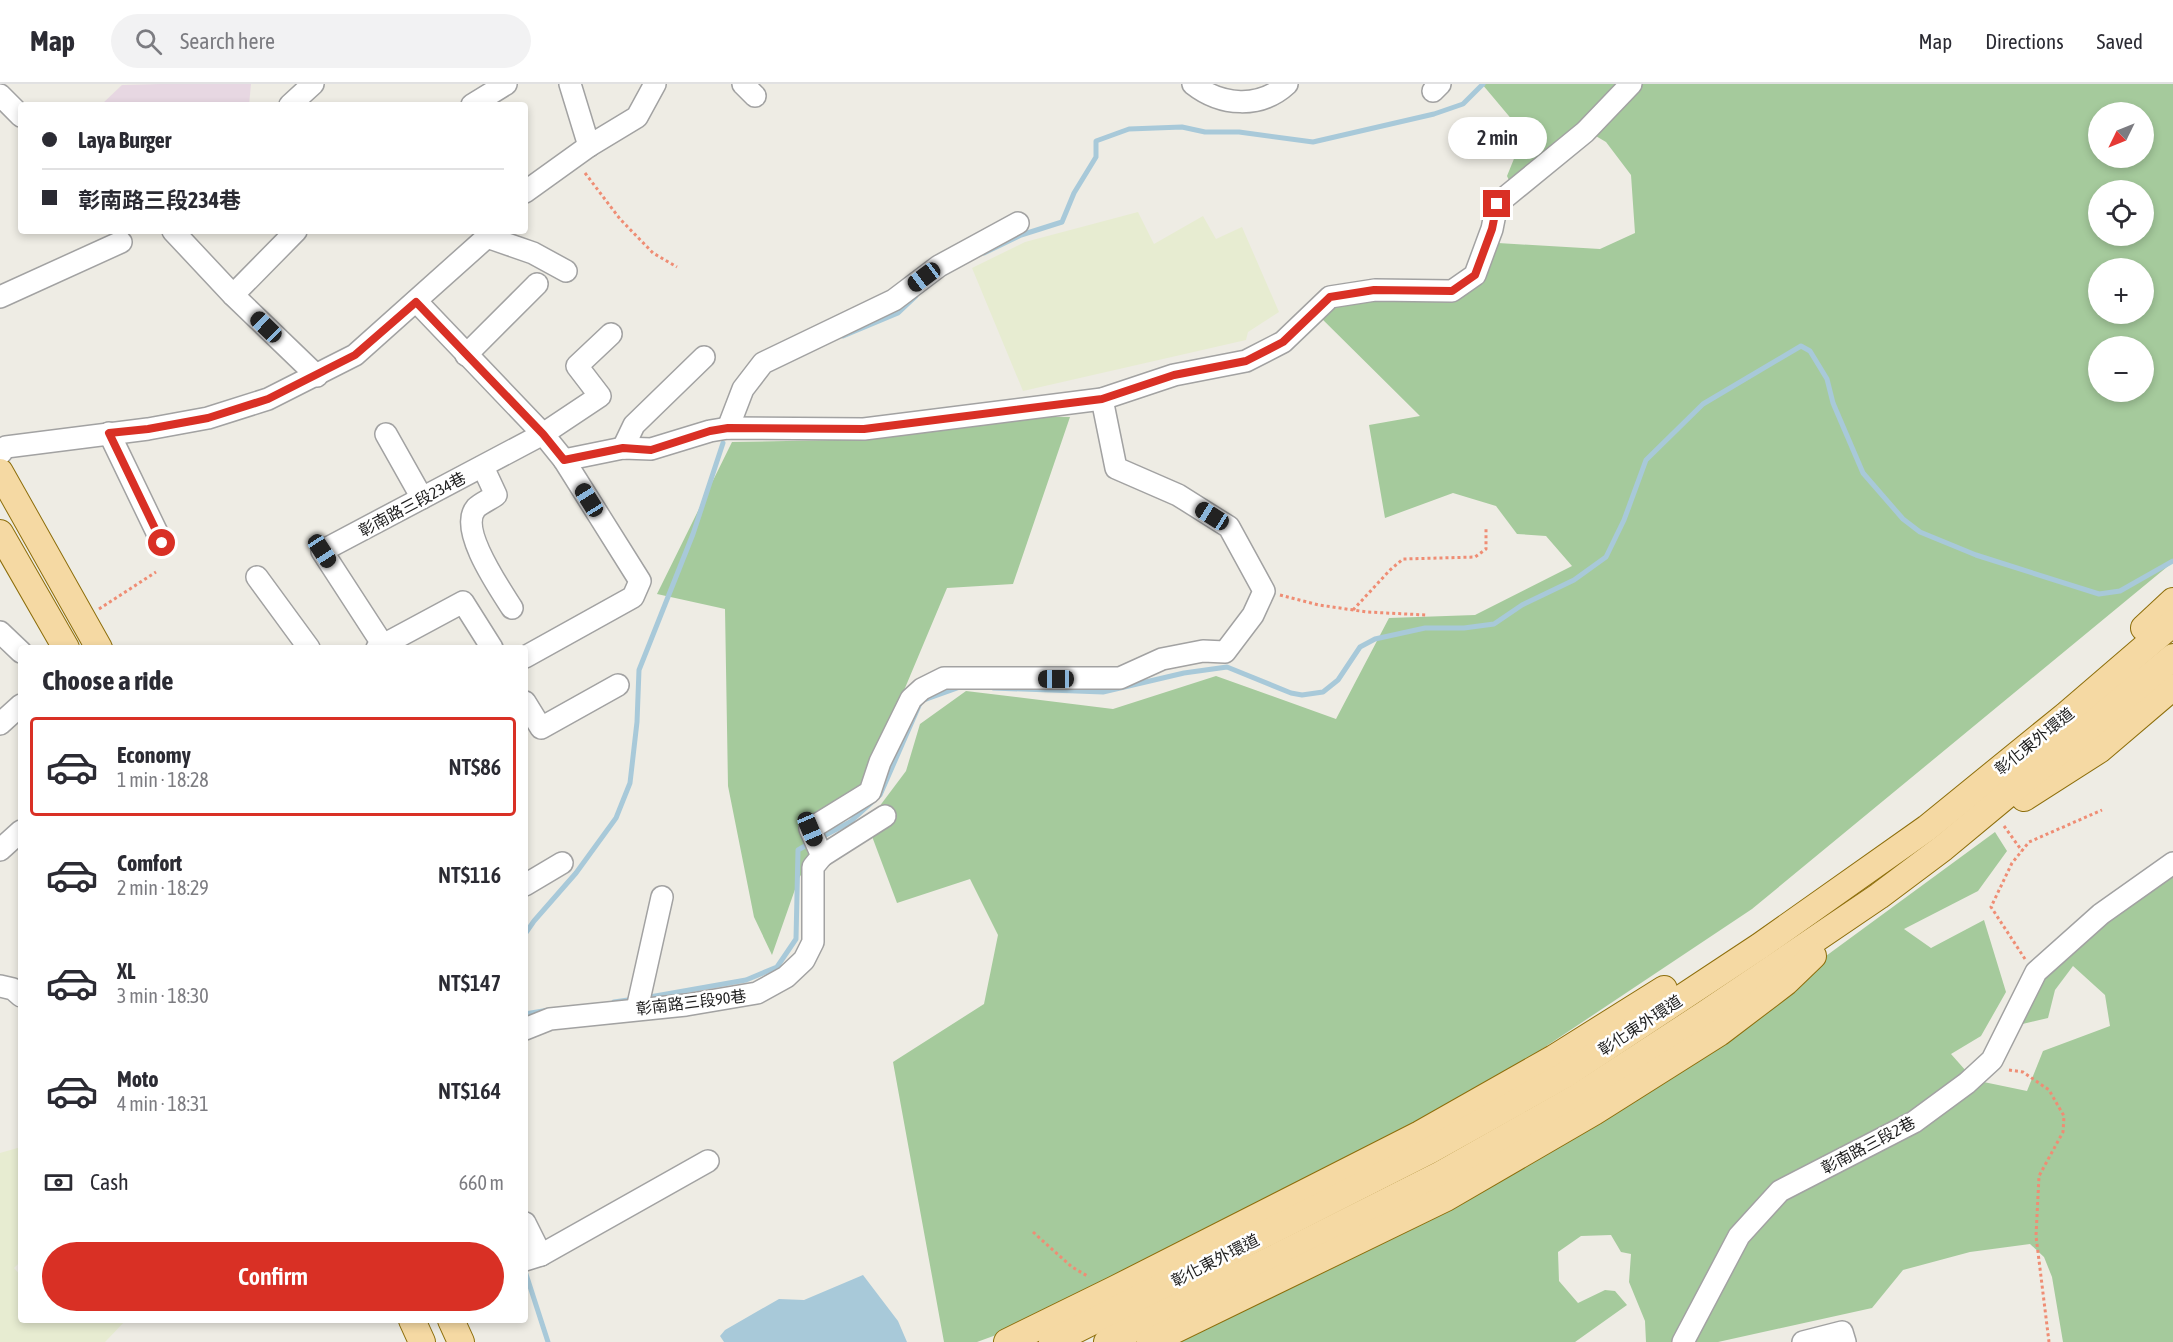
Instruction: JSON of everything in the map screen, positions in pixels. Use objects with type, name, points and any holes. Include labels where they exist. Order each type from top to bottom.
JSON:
[{"type":"main road","points":[[0,472],[97,645]]},
{"type":"main road","points":[[0,533],[64,645]]},
{"type":"main road","points":[[1953,806],[2009,745],[2173,601]]},
{"type":"main road","name":"彰化東外環道","points":[[1052,1342],[1430,1151],[1565,1075],[1854,881],[1927,828],[2066,715],[2173,622]]},
{"type":"main road","name":"彰化東外環道","points":[[1107,1342],[1441,1174],[1580,1096],[1867,904],[1971,825],[2173,657]]},
{"type":"main road","points":[[1971,825],[2053,781],[2099,750],[2173,687]]},
{"type":"main road","points":[[1007,1342],[1420,1134],[1554,1058],[1686,975],[1854,881]]},
{"type":"main road","points":[[1150,1342],[1446,1198],[1594,1112],[1719,1033],[1776,990],[1867,904]]},
{"type":"main road","points":[[413,1323],[422,1342]]},
{"type":"main road","points":[[452,1323],[460,1342]]},
{"type":"street","points":[[293,102],[313,84]]},
{"type":"street","points":[[477,102],[506,84]]},
{"type":"street","points":[[570,84],[581,151]]},
{"type":"street","points":[[528,190],[581,151],[637,117],[655,84]]},
{"type":"street","points":[[1192,84],[1217,99],[1242,102],[1265,99],[1287,84]]},
{"type":"street","points":[[564,460],[623,448],[651,450],[710,431],[728,428],[864,429],[1102,399],[1174,375],[1246,361],[1283,342],[1330,297],[1374,290],[1452,291],[1475,275],[1492,229],[1497,204],[1585,132],[1631,84]]},
{"type":"street","points":[[0,95],[18,113]]},
{"type":"street","points":[[728,428],[743,388],[763,363],[894,300],[939,266],[1018,223]]},
{"type":"street","points":[[176,234],[233,295],[317,375]]},
{"type":"street","points":[[233,295],[293,234]]},
{"type":"street","points":[[0,454],[6,447],[148,429],[208,418],[268,399],[355,355],[416,302],[488,234],[566,271]]},
{"type":"street","points":[[0,297],[121,242]]},
{"type":"street","points":[[466,355],[537,284]]},
{"type":"street","points":[[416,302],[543,434],[564,460],[639,581],[633,597],[528,655]]},
{"type":"street","name":"彰南路三段234巷","points":[[381,645],[322,551],[543,434],[600,396],[577,366],[611,334]]},
{"type":"street","points":[[623,448],[634,425],[704,357]]},
{"type":"street","points":[[885,816],[822,856],[810,829],[870,792],[880,762],[911,699],[922,689],[944,678],[1120,678],[1162,659],[1203,651],[1225,652],[1253,615],[1264,591],[1228,527],[1178,495],[1116,468],[1102,399]]},
{"type":"street","points":[[109,433],[162,543]]},
{"type":"street","points":[[386,434],[422,498]]},
{"type":"street","points":[[483,467],[496,495],[476,509],[471,521],[479,551],[512,608]]},
{"type":"street","points":[[256,577],[307,645]]},
{"type":"street","points":[[386,645],[463,602],[490,645]]},
{"type":"street","points":[[0,632],[18,649]]},
{"type":"street","points":[[528,707],[541,728],[618,685]]},
{"type":"street","points":[[0,724],[18,708]]},
{"type":"street","points":[[0,850],[18,834]]},
{"type":"street","name":"彰南路三段90巷","points":[[528,1028],[550,1019],[686,1005],[757,993],[786,977],[804,960],[813,942],[813,867],[822,856]]},
{"type":"street","points":[[528,883],[562,863]]},
{"type":"street","name":"彰南路三段2巷","points":[[1683,1342],[1739,1236],[1780,1191],[1914,1122],[1967,1083],[1992,1060],[2036,972],[2101,914],[2173,863]]},
{"type":"street","points":[[637,1009],[662,897]]},
{"type":"street","points":[[0,986],[13,989],[18,993]]},
{"type":"street","points":[[528,1236],[533,1258],[708,1161]]},
{"type":"street","points":[[1803,1342],[1842,1332],[1845,1342]]},
{"type":"path","points":[[581,151],[620,219],[653,253],[677,267]]},
{"type":"path","points":[[1353,610],[1390,570],[1404,559],[1475,558],[1486,549],[1486,529]]},
{"type":"path","points":[[82,620],[156,572]]},
{"type":"path","points":[[1264,591],[1353,610],[1426,615]]},
{"type":"path","points":[[2036,972],[2018,950],[1991,907],[2012,863],[2030,842],[2102,810]]},
{"type":"path","points":[[1994,813],[2022,851]]},
{"type":"path","points":[[1983,1068],[2023,1072],[2049,1090],[2064,1116],[2063,1132],[2039,1176],[2036,1236],[2049,1342]]},
{"type":"path","points":[[1033,1232],[1072,1268],[1114,1289]]},
{"type":"shaded area","points":[[251,84],[249,102],[104,102],[122,85]]},
{"type":"green space","points":[[1482,84],[2173,84],[2173,562],[1752,909],[1500,1077],[1075,1306],[977,1342],[944,1342],[893,1062],[984,1004],[998,935],[970,879],[897,903],[867,823],[906,771],[920,724],[966,691],[1113,709],[1216,676],[1336,719],[1389,618],[1475,615],[1572,566],[1546,536],[1517,534],[1496,506],[1453,493],[1385,518],[1369,425],[1420,416],[1312,309],[1455,284],[1498,243],[1600,249],[1635,233],[1631,175],[1606,142],[1584,129],[1513,189],[1507,176],[1524,134]]},
{"type":"green space","points":[[1138,212],[1154,244],[1203,216],[1216,239],[1242,227],[1279,312],[1248,332],[1246,340],[1023,391],[972,268],[1025,242]]},
{"type":"green space","points":[[1006,416],[1070,417],[1013,584],[947,588],[871,769],[799,878],[772,955],[754,917],[728,786],[725,609],[657,594],[732,442],[836,440]]},
{"type":"green space","points":[[1995,832],[2007,851],[1978,891],[1904,929],[1931,948],[1984,920],[2006,992],[1981,1036],[1951,1054],[1974,1080],[2027,1091],[2043,1051],[2110,1026],[2105,995],[2073,966],[2055,990],[2048,1018],[2014,1026],[2040,973],[2173,865],[2173,1342],[2063,1342],[2052,1277],[2044,1257],[2030,1244],[1970,1252],[1903,1270],[1872,1308],[1718,1342],[1646,1342],[1645,1321],[1629,1282],[1631,1254],[1621,1252],[1611,1235],[1581,1236],[1558,1252],[1559,1281],[1578,1303],[1605,1290],[1615,1291],[1627,1305],[1575,1342],[1177,1342],[1815,964]]},
{"type":"green space","points":[[18,1148],[18,1264],[14,1268],[18,1273],[18,1323],[123,1323],[105,1342],[0,1342],[0,1153]]},
{"type":"water","points":[[863,1275],[898,1321],[907,1342],[724,1342],[720,1336],[725,1330],[779,1299],[804,1300]]},
{"type":"waterway","points":[[984,253],[1021,235],[1062,222],[1074,193],[1096,157],[1096,141],[1129,129],[1182,127],[1205,132],[1239,132],[1313,142],[1434,114],[1463,104],[1483,84]]},
{"type":"waterway","points":[[843,336],[898,313],[916,296]]},
{"type":"waterway","points":[[993,688],[1103,692],[1184,673],[1227,667],[1291,693],[1302,695],[1323,692],[1338,680],[1360,647],[1375,639],[1425,628],[1464,628],[1494,624],[1522,605],[1574,580],[1606,557],[1624,520],[1646,460],[1703,404],[1801,346],[1810,351],[1827,379],[1833,403],[1863,473],[1903,519],[1920,532],[1976,555],[2099,594],[2120,591],[2173,561]]},
{"type":"waterway","points":[[528,930],[576,873],[616,818],[630,783],[637,722],[639,670],[693,534],[723,443]]},
{"type":"waterway","points":[[820,838],[850,822],[880,795],[921,701],[960,687]]},
{"type":"waterway","points":[[644,998],[746,980],[777,967],[796,939],[798,850],[812,842]]},
{"type":"waterway","points":[[614,1002],[635,999]]},
{"type":"waterway","points":[[528,1014],[549,1010]]},
{"type":"waterway","points":[[528,1280],[548,1342]]},
{"type":"route","points":[[162,543],[109,433],[148,429],[208,418],[268,399],[355,355],[416,302],[543,434],[564,460],[623,448],[651,450],[710,431],[728,428],[864,429],[1102,399],[1174,375],[1246,361],[1283,342],[1330,297],[1374,290],[1452,291],[1475,275],[1492,229],[1497,204]]}]
